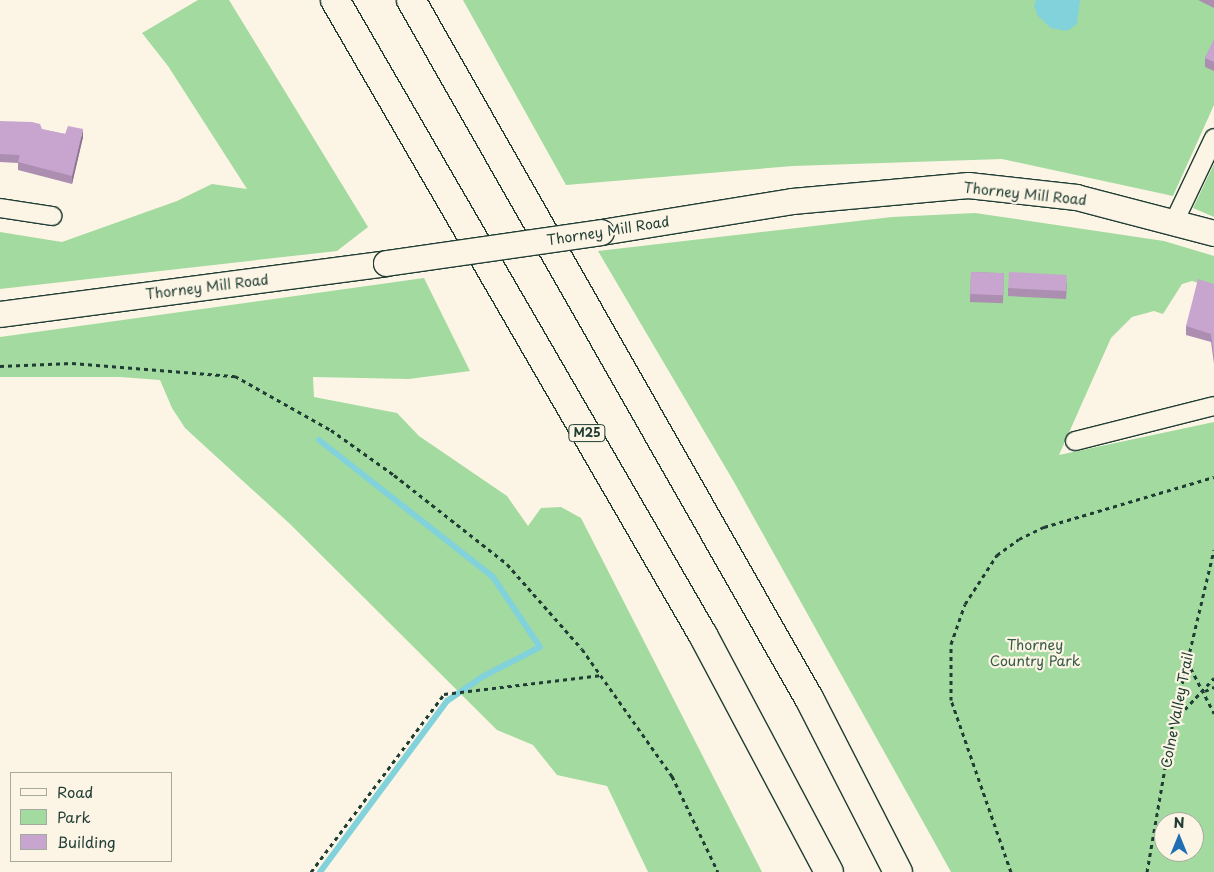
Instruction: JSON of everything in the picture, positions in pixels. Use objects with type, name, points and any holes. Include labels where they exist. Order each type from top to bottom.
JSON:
[{"type":"highway","name":"M25","points":[[335,0],[694,618],[829,872]]},
{"type":"highway","points":[[411,0],[810,700],[898,872]]},
{"type":"street","points":[[1176,218],[1214,138]]},
{"type":"street","name":"Thorney Mill Road","points":[[0,314],[386,263],[601,232],[792,201],[968,185],[1076,197],[1176,218],[1214,233]]},
{"type":"street","points":[[0,208],[52,216]]},
{"type":"street","points":[[1075,441],[1214,406]]},
{"type":"path","points":[[0,366],[72,363],[235,376],[339,436],[394,475],[507,564],[582,649],[672,776],[718,872]]},
{"type":"path","points":[[1011,872],[951,700],[951,644],[965,604],[997,555],[1019,538],[1044,527],[1214,477]]},
{"type":"path","name":"Colne Valley Trail","points":[[1147,872],[1173,722],[1186,660],[1214,550]]},
{"type":"path","points":[[1186,660],[1214,713]]},
{"type":"path","points":[[310,872],[444,694],[600,674]]},
{"type":"path","points":[[1173,722],[1204,691],[1214,678]]},
{"type":"path","points":[[1204,691],[1214,687]]},
{"type":"green space","points":[[198,0],[229,0],[368,227],[337,251],[0,289],[0,232],[62,242],[177,201],[212,184],[247,189],[168,66],[142,33]]},
{"type":"green space","points":[[463,0],[1214,0],[1214,105],[1173,196],[1002,159],[793,166],[566,185]]},
{"type":"green space","points":[[1214,164],[1214,217],[1193,208]]},
{"type":"green space","name":"Thorney Country Park","points":[[975,213],[1164,241],[1214,256],[1214,288],[1192,281],[1182,284],[1163,314],[1154,311],[1132,317],[1111,338],[1059,455],[1214,422],[1214,872],[951,872],[734,482],[598,251],[892,217]]},
{"type":"green space","points":[[424,278],[470,371],[409,379],[313,377],[314,397],[397,413],[419,436],[507,496],[528,526],[541,508],[561,507],[581,518],[762,872],[648,872],[607,786],[557,775],[533,745],[497,730],[290,524],[185,428],[172,408],[160,380],[120,377],[0,377],[0,337]]},
{"type":"water","points":[[1036,0],[1080,0],[1077,24],[1067,31],[1051,28],[1038,16],[1034,6]]},
{"type":"building","points":[[1214,40],[1214,62],[1205,58]]},
{"type":"building","points":[[0,121],[32,122],[40,124],[42,129],[65,134],[68,126],[83,129],[72,176],[18,162],[20,155],[0,154]]},
{"type":"building","points":[[971,272],[1004,273],[1003,295],[970,294]]},
{"type":"building","points":[[1009,272],[1067,275],[1066,291],[1008,288]]},
{"type":"building","points":[[1198,279],[1214,284],[1214,356],[1211,334],[1186,326]]},
{"type":"waterway","points":[[319,440],[493,577],[540,647],[482,677],[447,701],[320,872]]}]
